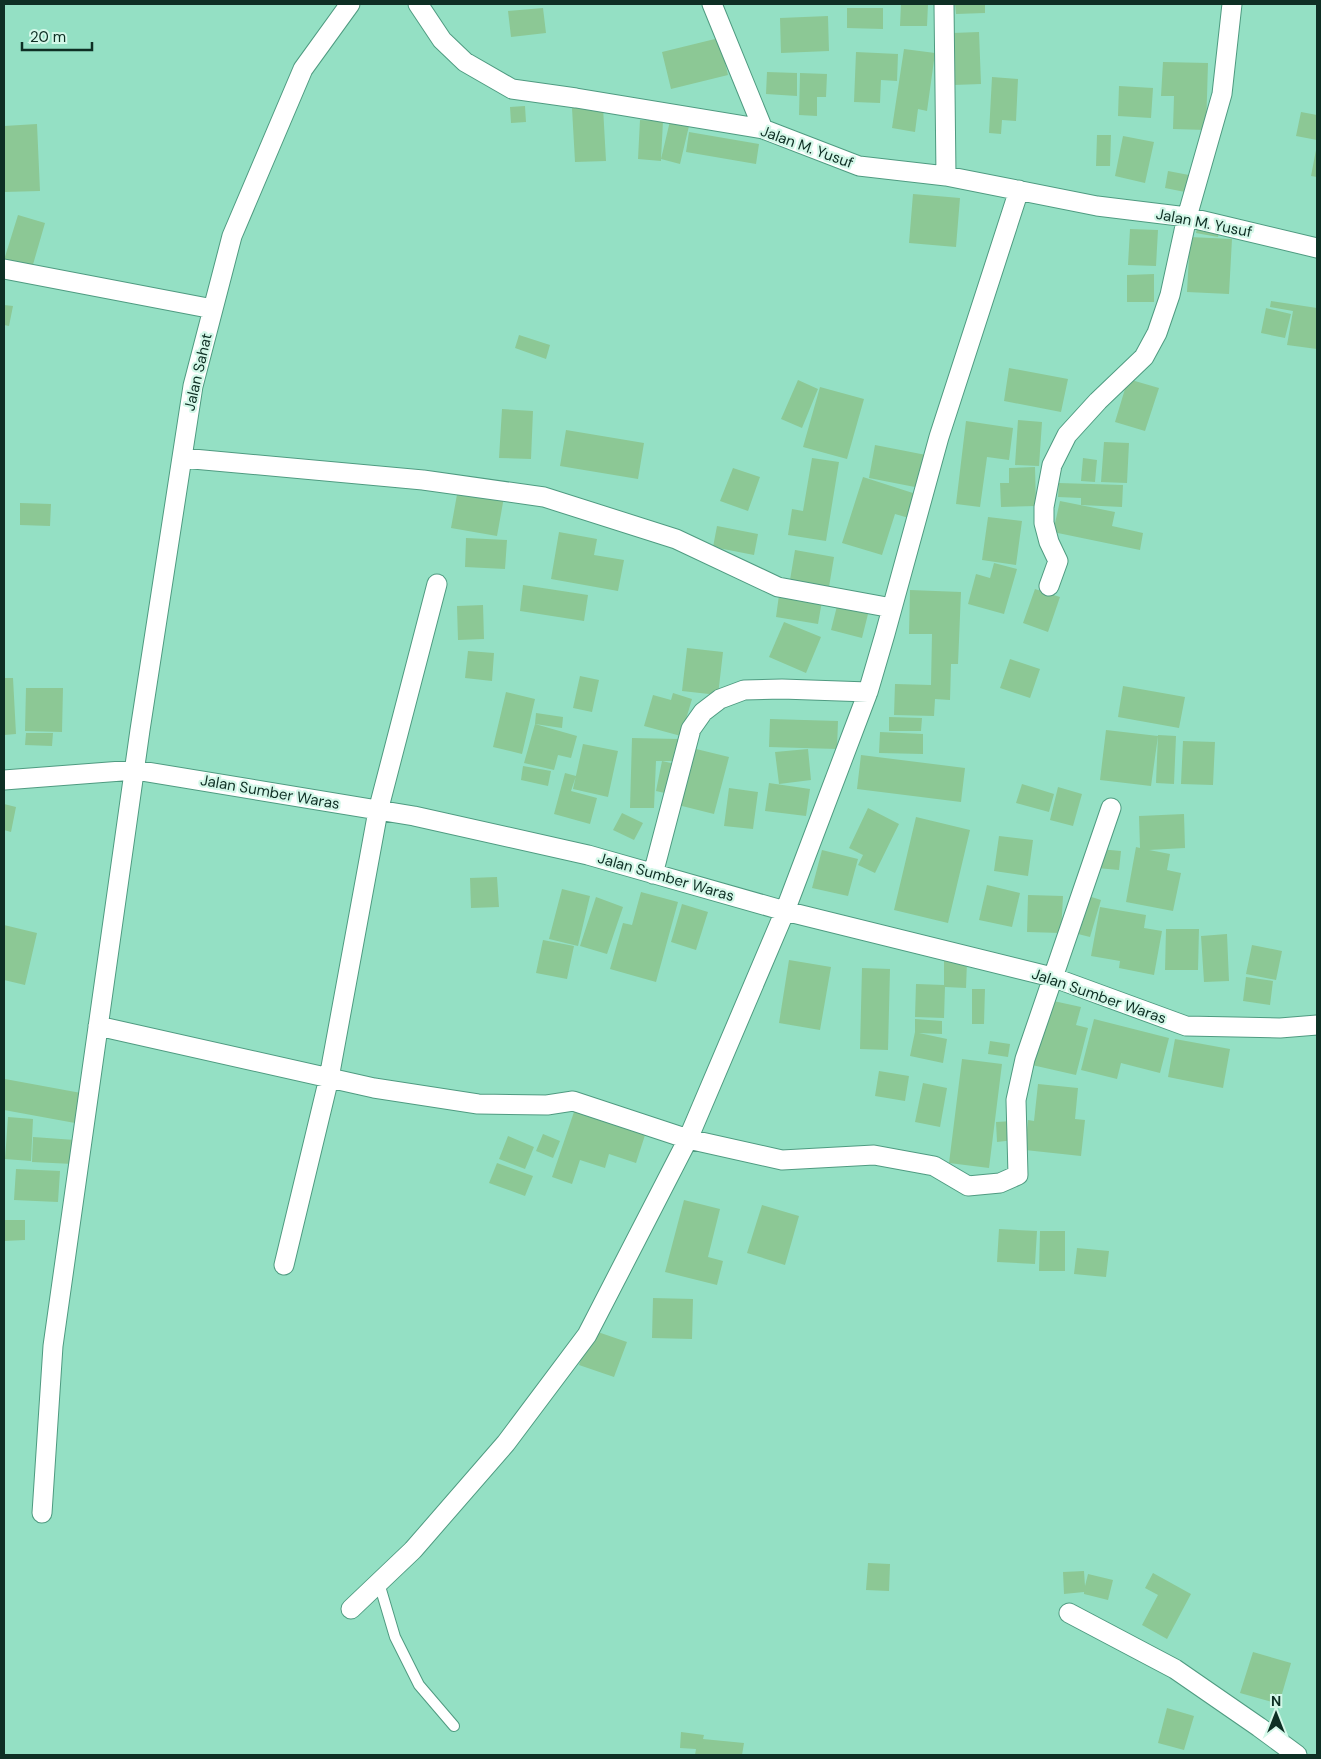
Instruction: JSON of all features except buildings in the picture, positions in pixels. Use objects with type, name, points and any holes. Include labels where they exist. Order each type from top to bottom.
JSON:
[{"type":"street","name":"Jalan Sahat","points":[[42,1513],[53,1346],[135,770],[193,386],[232,236],[303,69],[350,4]]},
{"type":"street","name":"Jalan M. Yusuf","points":[[418,4],[442,40],[464,62],[512,89],[763,129],[859,166],[946,176],[1097,206],[1187,217],[1317,248]]},
{"type":"street","points":[[712,4],[763,129]]},
{"type":"street","points":[[944,4],[946,176]]},
{"type":"street","points":[[1049,586],[1058,561],[1049,542],[1044,522],[1044,507],[1052,465],[1067,435],[1144,357],[1157,333],[1170,295],[1187,217],[1222,94],[1232,4]]},
{"type":"street","points":[[351,1609],[413,1550],[506,1443],[587,1335],[688,1139],[785,911],[868,692],[939,437],[1019,190]]},
{"type":"street","points":[[4,268],[213,309]]},
{"type":"street","points":[[182,458],[423,480],[544,497],[676,539],[778,587],[892,608]]},
{"type":"street","points":[[284,1265],[329,1078],[378,811],[437,584]]},
{"type":"street","points":[[652,874],[691,729],[703,712],[720,699],[744,690],[782,689],[868,692]]},
{"type":"street","name":"Jalan Sumber Waras","points":[[4,780],[135,770],[414,816],[588,855],[785,911],[1052,977],[1186,1026],[1280,1028],[1317,1025]]},
{"type":"street","points":[[98,1026],[374,1088],[478,1104],[547,1105],[573,1101],[688,1139],[782,1160],[874,1155],[934,1166],[968,1186],[1000,1183],[1018,1175],[1016,1100],[1025,1058],[1111,808]]},
{"type":"street","points":[[1069,1614],[1175,1669],[1297,1755]]},
{"type":"lane","points":[[379,1583],[395,1637],[419,1685],[454,1726]]}]
